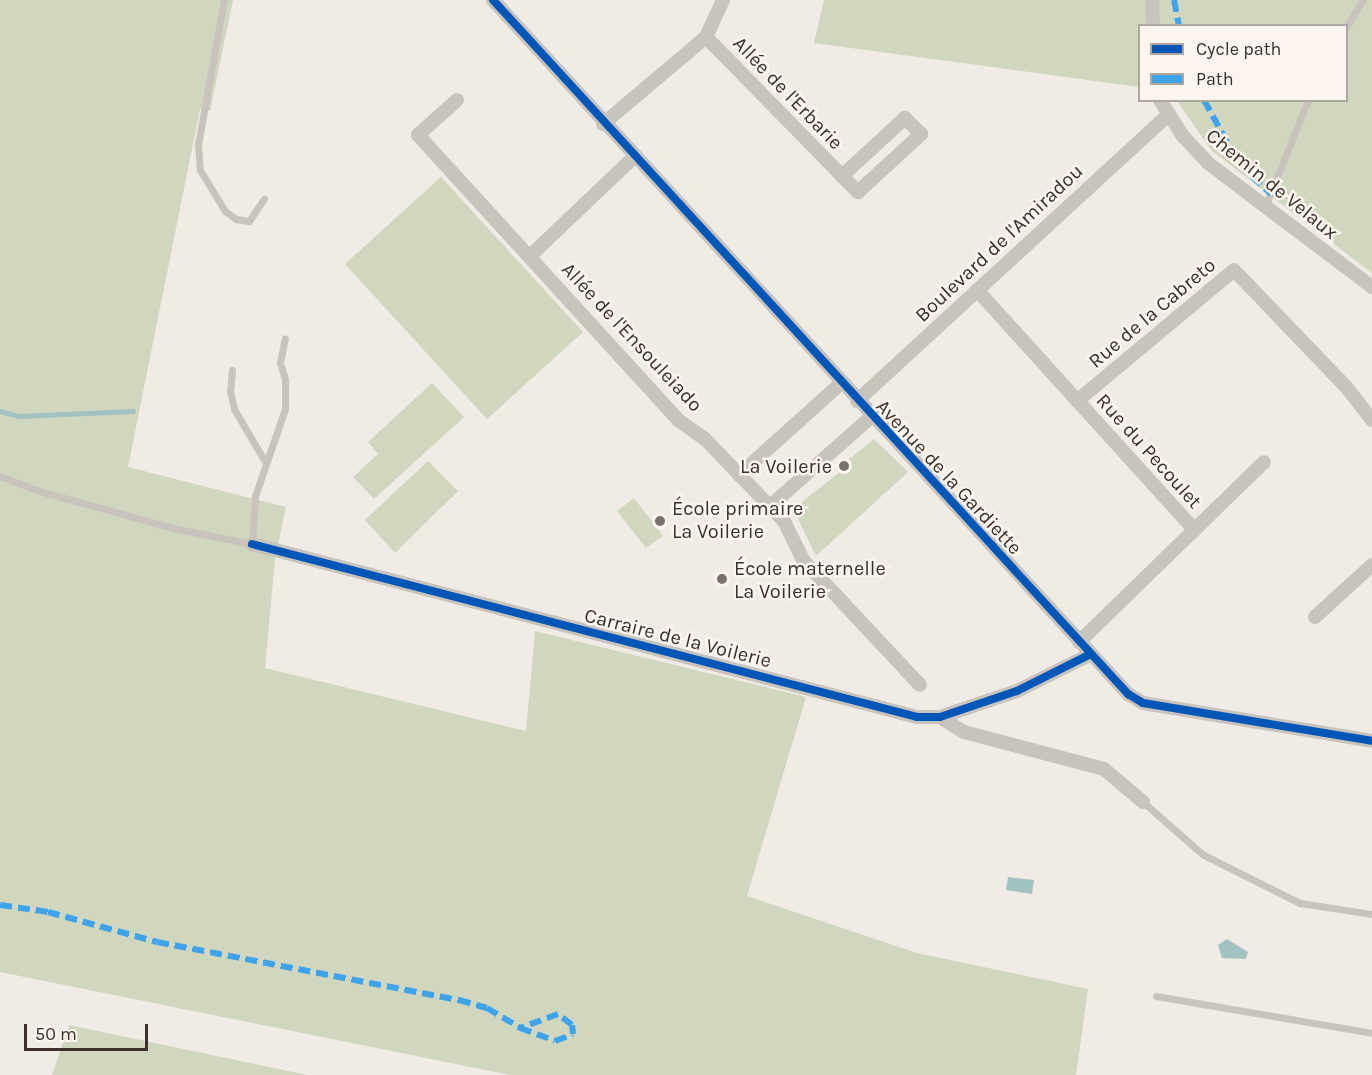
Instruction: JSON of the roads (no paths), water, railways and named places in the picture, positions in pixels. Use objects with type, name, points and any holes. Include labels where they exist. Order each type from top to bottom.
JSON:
[{"type":"street","name":"Avenue de la Gardiette","points":[[493,0],[603,124],[735,262],[856,401],[989,540],[1089,655],[1143,703],[1372,741]]},
{"type":"street","points":[[603,124],[706,37],[723,0]]},
{"type":"street","points":[[1152,0],[1153,24]]},
{"type":"street","name":"Allée de l'Erbarie","points":[[706,37],[842,176],[858,192],[921,134],[905,118],[842,176]]},
{"type":"street","name":"Allée de l'Ensouleiado","points":[[457,100],[418,135],[665,405],[740,475],[792,532],[803,560],[920,685]]},
{"type":"street","name":"Chemin de Velaux","points":[[1161,102],[1208,163],[1372,287]]},
{"type":"street","name":"Boulevard de l'Amiradou","points":[[856,401],[1169,114]]},
{"type":"street","points":[[530,256],[634,157]]},
{"type":"street","name":"Rue de la Cabreto","points":[[1077,401],[1234,270],[1347,388],[1372,420]]},
{"type":"street","name":"Rue du Pecoulet","points":[[977,290],[1195,530]]},
{"type":"street","points":[[740,475],[841,383]]},
{"type":"street","points":[[769,507],[871,417]]},
{"type":"street","points":[[1079,642],[1263,462]]},
{"type":"street","name":"Carraire de la Voilerie","points":[[252,544],[917,717],[940,717],[1017,691],[1089,655]]},
{"type":"street","points":[[1315,617],[1372,565]]},
{"type":"street","points":[[940,717],[964,732],[1104,770],[1143,802]]},
{"type":"lane","points":[[224,0],[198,144],[200,170],[225,211],[236,219],[249,222],[264,199]]},
{"type":"lane","points":[[1348,25],[1363,0]]},
{"type":"lane","points":[[1265,207],[1307,102]]},
{"type":"lane","points":[[0,476],[39,492],[172,528],[252,544],[255,496],[264,460],[285,409],[285,379],[280,363],[285,338]]},
{"type":"lane","points":[[232,370],[230,391],[234,409],[264,460]]},
{"type":"lane","points":[[1143,802],[1202,854],[1300,903],[1372,914]]},
{"type":"lane","points":[[1156,996],[1372,1033]]},
{"type":"water","points":[[1008,877],[1034,880],[1032,894],[1006,890]]},
{"type":"water","points":[[1227,939],[1248,952],[1246,959],[1222,958],[1218,945]]},
{"type":"waterway","points":[[0,411],[19,416],[133,411]]},
{"type":"place","name":"La Voilerie","points":[[844,466]]},
{"type":"place","name":"École primaire La Voilerie","points":[[660,521]]},
{"type":"place","name":"École maternelle La Voilerie","points":[[722,579]]}]
